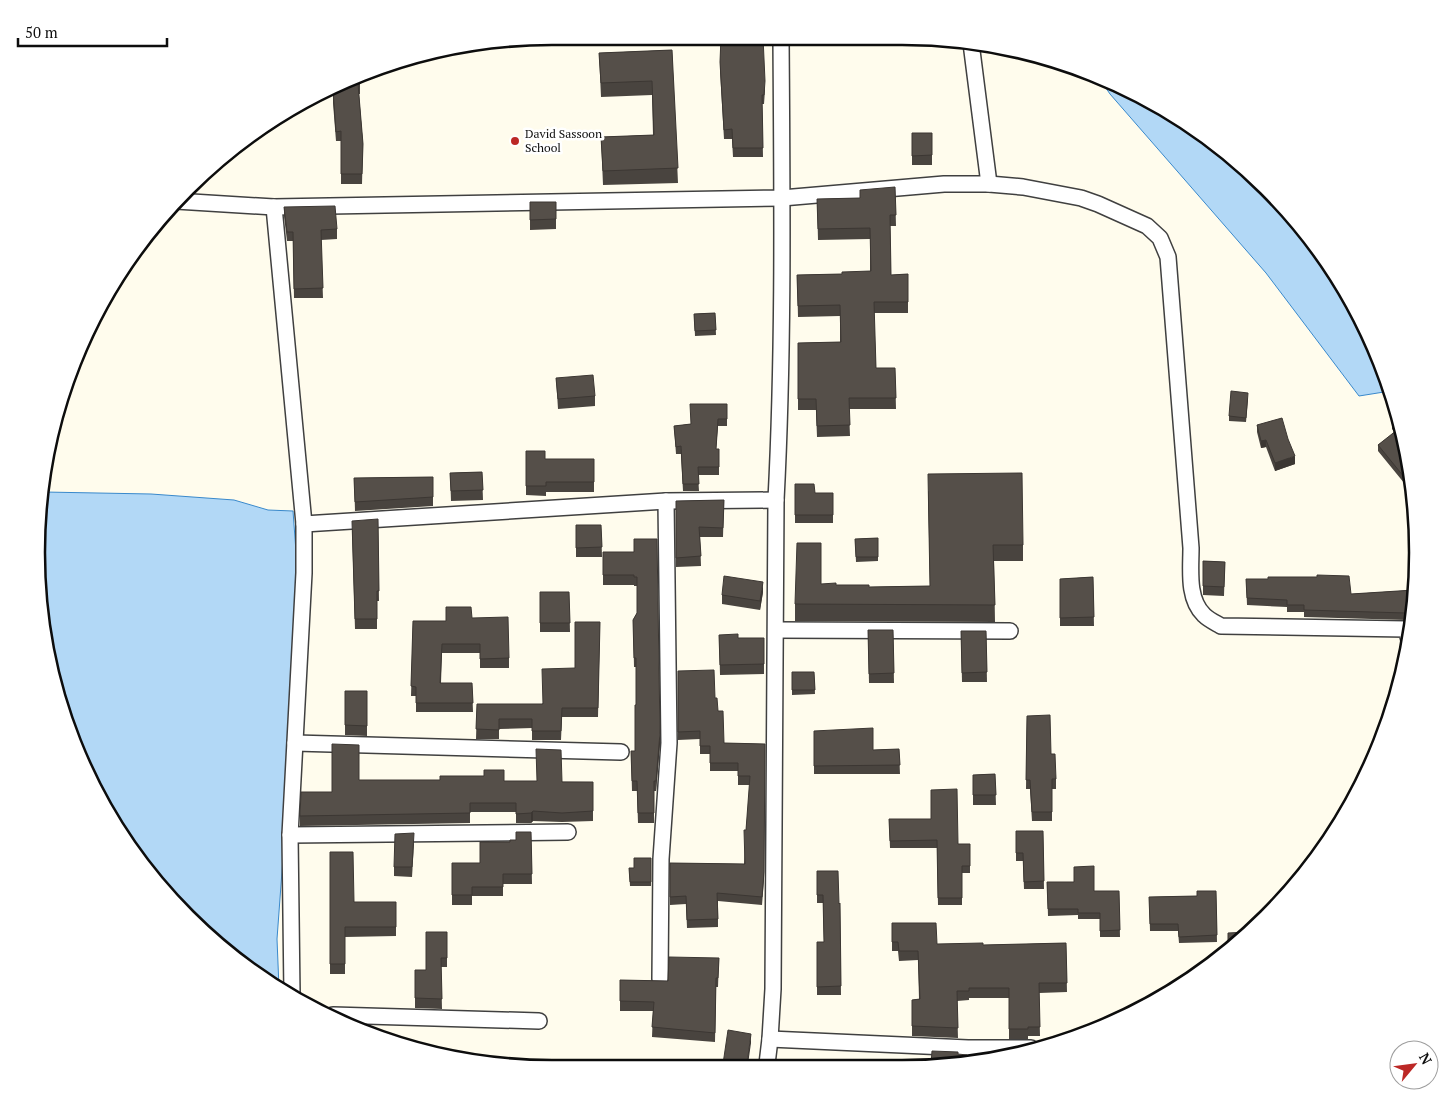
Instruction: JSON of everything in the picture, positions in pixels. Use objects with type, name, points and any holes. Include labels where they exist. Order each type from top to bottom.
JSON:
[{"type":"street","points":[[767,1060],[773,989],[776,500],[779,440],[782,198],[781,45]]},
{"type":"street","points":[[972,50],[989,184]]},
{"type":"street","points":[[187,202],[274,207],[782,198],[944,184],[989,184],[1023,187],[1081,198],[1098,204],[1147,226],[1160,238],[1168,258],[1194,601],[1204,615],[1221,626],[1402,633]]},
{"type":"street","points":[[274,207],[304,524],[304,573],[290,836],[292,987]]},
{"type":"street","points":[[304,524],[666,501],[776,500]]},
{"type":"street","points":[[660,979],[661,859],[669,743],[666,501]]},
{"type":"street","points":[[776,630],[1010,631]]},
{"type":"street","points":[[295,743],[621,752]]},
{"type":"street","points":[[290,836],[568,832]]},
{"type":"street","points":[[345,1015],[539,1021]]},
{"type":"street","points":[[770,1039],[968,1048],[1010,1048]]},
{"type":"water","points":[[1106,88],[1155,113],[1210,150],[1236,171],[1283,218],[1304,244],[1341,299],[1357,328],[1383,392],[1359,396],[1266,273]]},
{"type":"water","points":[[48,492],[151,494],[234,500],[268,510],[293,511],[298,579],[277,939],[279,979],[218,934],[171,887],[131,834],[97,777],[72,716],[62,684],[49,619],[45,552]]},
{"type":"building","points":[[721,45],[763,45],[765,81],[764,95],[762,95],[763,148],[733,148],[732,129],[724,130]]},
{"type":"building","points":[[672,50],[678,168],[603,171],[601,137],[654,135],[652,81],[601,83],[599,53]]},
{"type":"building","points":[[358,84],[363,144],[362,174],[341,174],[341,131],[336,132],[333,95]]},
{"type":"building","points":[[912,133],[932,133],[932,155],[912,156]]},
{"type":"building","points":[[895,187],[896,215],[890,215],[891,275],[908,274],[908,302],[874,302],[876,368],[895,368],[896,398],[849,398],[850,425],[817,426],[816,399],[798,399],[798,343],[841,342],[840,305],[798,306],[797,275],[871,271],[870,228],[818,229],[817,199],[860,198],[860,190]]},
{"type":"building","points":[[530,202],[556,202],[556,219],[530,220]]},
{"type":"building","points":[[335,206],[337,229],[321,230],[323,288],[294,289],[293,232],[287,232],[284,207]]},
{"type":"building","points":[[715,313],[716,330],[695,331],[694,314]]},
{"type":"building","points":[[593,375],[595,396],[558,399],[556,378]]},
{"type":"building","points":[[1231,391],[1248,393],[1246,418],[1229,416]]},
{"type":"building","points":[[690,404],[727,404],[727,419],[718,419],[716,449],[719,449],[719,467],[698,467],[699,484],[683,484],[681,446],[676,447],[674,426],[691,424]]},
{"type":"building","points":[[1282,418],[1295,456],[1275,463],[1266,440],[1261,441],[1257,425]]},
{"type":"building","points":[[1394,432],[1403,476],[1378,445]]},
{"type":"building","points":[[526,451],[545,451],[545,459],[594,459],[594,482],[546,482],[546,486],[526,486]]},
{"type":"building","points":[[482,472],[483,490],[451,491],[450,473]]},
{"type":"building","points":[[1022,473],[1023,545],[993,545],[995,605],[795,604],[797,543],[821,543],[821,584],[869,585],[869,587],[930,586],[928,474]]},
{"type":"building","points":[[433,477],[433,497],[355,502],[354,478]]},
{"type":"building","points":[[795,484],[814,484],[815,493],[833,493],[833,515],[795,515]]},
{"type":"building","points":[[724,500],[723,528],[699,527],[701,556],[676,558],[676,501]]},
{"type":"building","points":[[378,519],[379,591],[377,591],[377,619],[355,619],[352,521]]},
{"type":"building","points":[[576,525],[601,525],[602,547],[576,548]]},
{"type":"building","points":[[878,538],[878,557],[856,557],[855,539]]},
{"type":"building","points":[[634,539],[657,539],[660,733],[656,781],[654,781],[654,813],[638,813],[637,781],[632,781],[631,751],[635,751],[636,705],[636,658],[634,658],[633,620],[637,613],[637,577],[634,577],[634,575],[603,575],[603,552],[634,552]]},
{"type":"building","points":[[1203,561],[1225,562],[1224,587],[1203,586]]},
{"type":"building","points":[[1317,575],[1349,576],[1351,594],[1408,590],[1406,613],[1304,610],[1304,605],[1287,605],[1287,600],[1247,598],[1246,579],[1317,577]]},
{"type":"building","points":[[724,576],[763,582],[760,601],[722,595]]},
{"type":"building","points":[[1093,577],[1094,617],[1060,618],[1060,579]]},
{"type":"building","points":[[540,592],[569,592],[570,623],[540,623]]},
{"type":"building","points":[[446,607],[471,607],[472,618],[508,617],[509,658],[480,659],[480,644],[442,644],[440,683],[472,683],[473,703],[416,703],[416,687],[411,686],[413,621],[446,621]]},
{"type":"building","points":[[575,622],[600,622],[598,708],[562,708],[561,731],[532,731],[532,719],[499,719],[499,730],[476,729],[477,704],[543,704],[542,669],[575,668]]},
{"type":"building","points":[[868,630],[893,630],[894,673],[869,674]]},
{"type":"building","points":[[961,631],[986,631],[987,672],[962,673]]},
{"type":"building","points":[[738,634],[738,638],[764,638],[764,664],[720,665],[719,635]]},
{"type":"building","points":[[714,670],[715,698],[717,698],[718,711],[723,711],[724,743],[765,744],[764,872],[762,897],[717,893],[718,919],[687,920],[686,896],[670,897],[670,863],[745,864],[744,830],[746,830],[750,776],[738,776],[738,763],[710,763],[710,746],[700,746],[700,731],[678,732],[678,671]]},
{"type":"building","points":[[792,672],[814,672],[815,690],[792,690]]},
{"type":"building","points":[[345,691],[367,691],[367,726],[345,725]]},
{"type":"building","points":[[1050,715],[1051,754],[1055,754],[1056,779],[1052,779],[1052,812],[1032,812],[1030,780],[1026,780],[1027,716]]},
{"type":"building","points":[[873,728],[873,750],[899,749],[900,765],[814,766],[814,731]]},
{"type":"building","points":[[332,744],[359,745],[359,780],[440,780],[440,776],[484,776],[484,770],[504,770],[504,781],[537,781],[536,749],[561,750],[562,782],[593,782],[593,811],[562,813],[533,811],[531,813],[516,814],[516,803],[470,803],[470,813],[300,816],[301,792],[332,792]]},
{"type":"building","points":[[995,774],[996,795],[973,795],[973,775]]},
{"type":"building","points":[[957,789],[958,844],[970,844],[970,866],[962,866],[962,898],[938,898],[937,840],[890,841],[889,819],[931,819],[931,790]]},
{"type":"building","points":[[1016,831],[1043,831],[1044,881],[1024,882],[1023,853],[1016,853]]},
{"type":"building","points":[[516,832],[531,832],[532,874],[503,874],[503,887],[472,887],[472,895],[452,895],[452,863],[480,863],[480,842],[510,842],[510,840],[516,840]]},
{"type":"building","points":[[414,833],[412,867],[394,867],[395,834]]},
{"type":"building","points":[[330,852],[353,852],[354,902],[396,902],[396,927],[345,927],[345,964],[330,964]]},
{"type":"building","points":[[634,858],[651,858],[651,882],[630,882],[629,868],[634,868]]},
{"type":"building","points":[[1094,866],[1094,891],[1119,891],[1120,930],[1100,931],[1100,913],[1078,913],[1078,909],[1048,909],[1047,882],[1074,882],[1074,867]]},
{"type":"building","points":[[817,871],[838,871],[841,986],[817,987],[817,942],[824,942],[823,895],[817,895]]},
{"type":"building","points":[[1197,891],[1216,891],[1217,935],[1179,937],[1178,924],[1150,924],[1149,897],[1197,896]]},
{"type":"building","points":[[892,923],[936,923],[937,944],[1066,943],[1067,983],[1039,983],[1040,1027],[1009,1029],[1009,988],[969,988],[969,991],[957,991],[958,1028],[912,1026],[912,1000],[920,999],[918,951],[899,951],[898,942],[892,942]]},
{"type":"building","points":[[426,932],[447,932],[447,958],[441,958],[442,999],[415,998],[415,970],[426,970]]},
{"type":"building","points":[[1228,933],[1238,933],[1228,940]]},
{"type":"building","points":[[669,957],[719,958],[718,978],[716,978],[715,1033],[652,1027],[654,1002],[620,1001],[620,980],[668,981]]},
{"type":"building","points":[[728,1030],[751,1034],[748,1060],[724,1060]]},
{"type":"building","points":[[932,1051],[958,1052],[958,1054],[967,1055],[967,1056],[931,1059]]},
{"type":"place","name":"David Sassoon School","points":[[515,141]]}]
